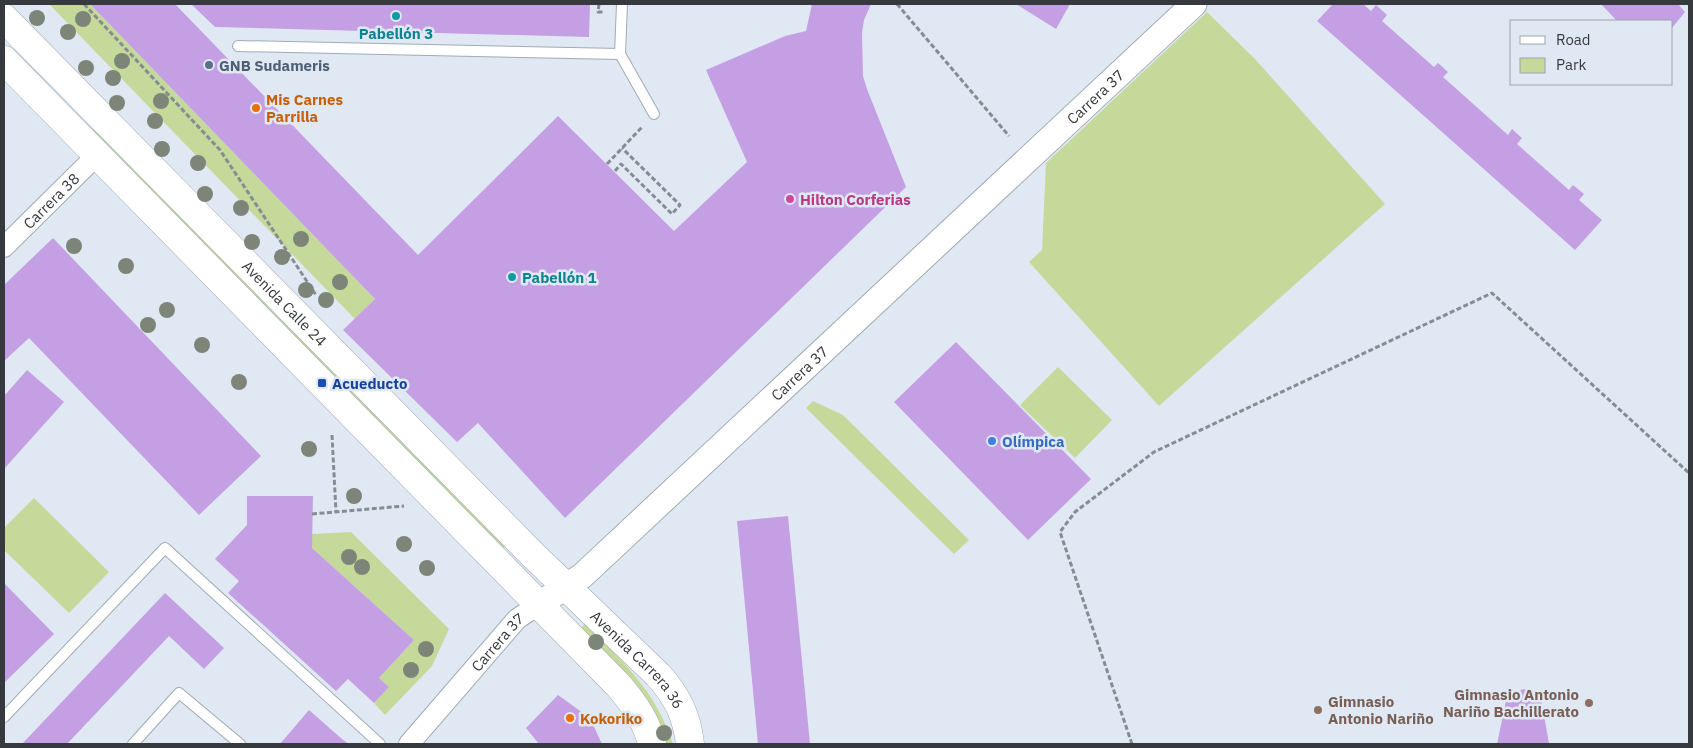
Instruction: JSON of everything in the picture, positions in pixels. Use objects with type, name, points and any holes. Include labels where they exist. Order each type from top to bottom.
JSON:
[{"type":"main road","name":"Avenida Calle 24","points":[[4,18],[136,154],[567,586]]},
{"type":"main road","name":"Avenida Calle 24","points":[[4,60],[538,605]]},
{"type":"main road","name":"Avenida Carrera 36","points":[[567,586],[673,691],[681,706],[690,744]]},
{"type":"main road","name":"Avenida Carrera 36","points":[[538,605],[633,701],[644,722],[652,744]]},
{"type":"street","name":"Carrera 37","points":[[409,744],[517,619],[582,576],[1194,4]]},
{"type":"street","name":"Carrera 38","points":[[4,246],[98,155]]},
{"type":"lane","points":[[622,4],[620,54],[654,114]]},
{"type":"lane","points":[[238,46],[620,54]]},
{"type":"lane","points":[[4,717],[165,548],[380,744]]},
{"type":"lane","points":[[133,744],[179,692],[240,744]]},
{"type":"path","points":[[84,4],[220,150],[321,301]]},
{"type":"path","points":[[898,4],[1009,136]]},
{"type":"path","points":[[607,164],[654,114]]},
{"type":"path","points":[[614,171],[621,164],[672,214],[680,205],[623,148]]},
{"type":"path","points":[[1132,744],[1060,532],[1075,512],[1154,452],[1492,294],[1689,473]]},
{"type":"path","points":[[332,435],[336,512]]},
{"type":"path","points":[[312,514],[404,506]]},
{"type":"green space","points":[[49,4],[90,4],[375,299],[355,319]]},
{"type":"green space","points":[[1207,12],[1255,59],[1385,204],[1159,406],[1029,262],[1042,250],[1046,163]]},
{"type":"green space","points":[[95,127],[506,545],[501,553],[86,135]]},
{"type":"green space","points":[[1058,367],[1112,420],[1075,458],[1020,405]]},
{"type":"green space","points":[[813,401],[843,415],[969,540],[954,554],[806,408]]},
{"type":"green space","points":[[34,498],[109,572],[69,613],[4,550],[4,528]]},
{"type":"green space","points":[[351,532],[449,629],[432,666],[385,715],[374,703],[389,687],[379,678],[414,640],[312,548],[312,534]]},
{"type":"green space","points":[[585,623],[648,692],[666,725],[673,744],[660,744],[579,631]]},
{"type":"building","points":[[90,4],[175,4],[418,255],[558,116],[674,231],[747,162],[706,70],[785,36],[806,31],[812,4],[871,4],[864,20],[862,33],[863,76],[906,187],[565,518],[478,423],[457,442],[343,330],[375,299]]},
{"type":"building","name":"Pabellón 3","points":[[191,4],[590,4],[589,37],[215,27]]},
{"type":"building","points":[[1016,4],[1070,4],[1056,29]]},
{"type":"building","points":[[1333,4],[1363,4],[1371,11],[1376,5],[1387,15],[1382,21],[1434,67],[1438,63],[1448,72],[1443,77],[1508,135],[1512,129],[1522,138],[1517,144],[1569,190],[1573,185],[1584,194],[1579,200],[1602,220],[1575,250],[1317,21]]},
{"type":"building","points":[[1601,4],[1678,4],[1685,12],[1673,27],[1673,20],[1616,20]]},
{"type":"building","points":[[53,238],[261,456],[199,515],[29,338],[4,361],[4,285]]},
{"type":"building","name":"Olímpica","points":[[956,342],[1091,479],[1028,540],[894,402]]},
{"type":"building","points":[[27,370],[64,402],[4,469],[4,396]]},
{"type":"building","points":[[247,496],[313,496],[312,548],[414,640],[379,678],[389,687],[374,703],[348,679],[336,691],[228,593],[239,581],[215,559],[247,525]]},
{"type":"building","points":[[788,516],[810,744],[758,744],[737,521]]},
{"type":"building","points":[[4,583],[54,634],[4,683]]},
{"type":"building","points":[[165,593],[224,648],[204,669],[169,636],[67,744],[22,744]]},
{"type":"building","points":[[1524,689],[1535,693],[1542,703],[1549,744],[1497,744],[1506,701],[1513,693]]},
{"type":"building","points":[[558,695],[590,718],[602,744],[539,744],[526,728]]},
{"type":"building","points":[[309,710],[342,739],[349,744],[280,744]]},
{"type":"place","name":"Pabellón 3","points":[[396,16]]},
{"type":"place","name":"GNB Sudameris","points":[[209,65]]},
{"type":"place","name":"Mis Carnes Parrilla","points":[[256,108]]},
{"type":"place","name":"Hilton Corferias","points":[[790,199]]},
{"type":"place","name":"Pabellón 1","points":[[512,277]]},
{"type":"place","name":"Acueducto","points":[[322,383]]},
{"type":"place","name":"Olímpica","points":[[992,441]]},
{"type":"place","name":"Gimnasio Antonio Nariño Bachillerato","points":[[1589,703]]},
{"type":"place","name":"Gimnasio Antonio Nariño","points":[[1318,710]]},
{"type":"place","name":"Kokoriko","points":[[570,718]]}]
